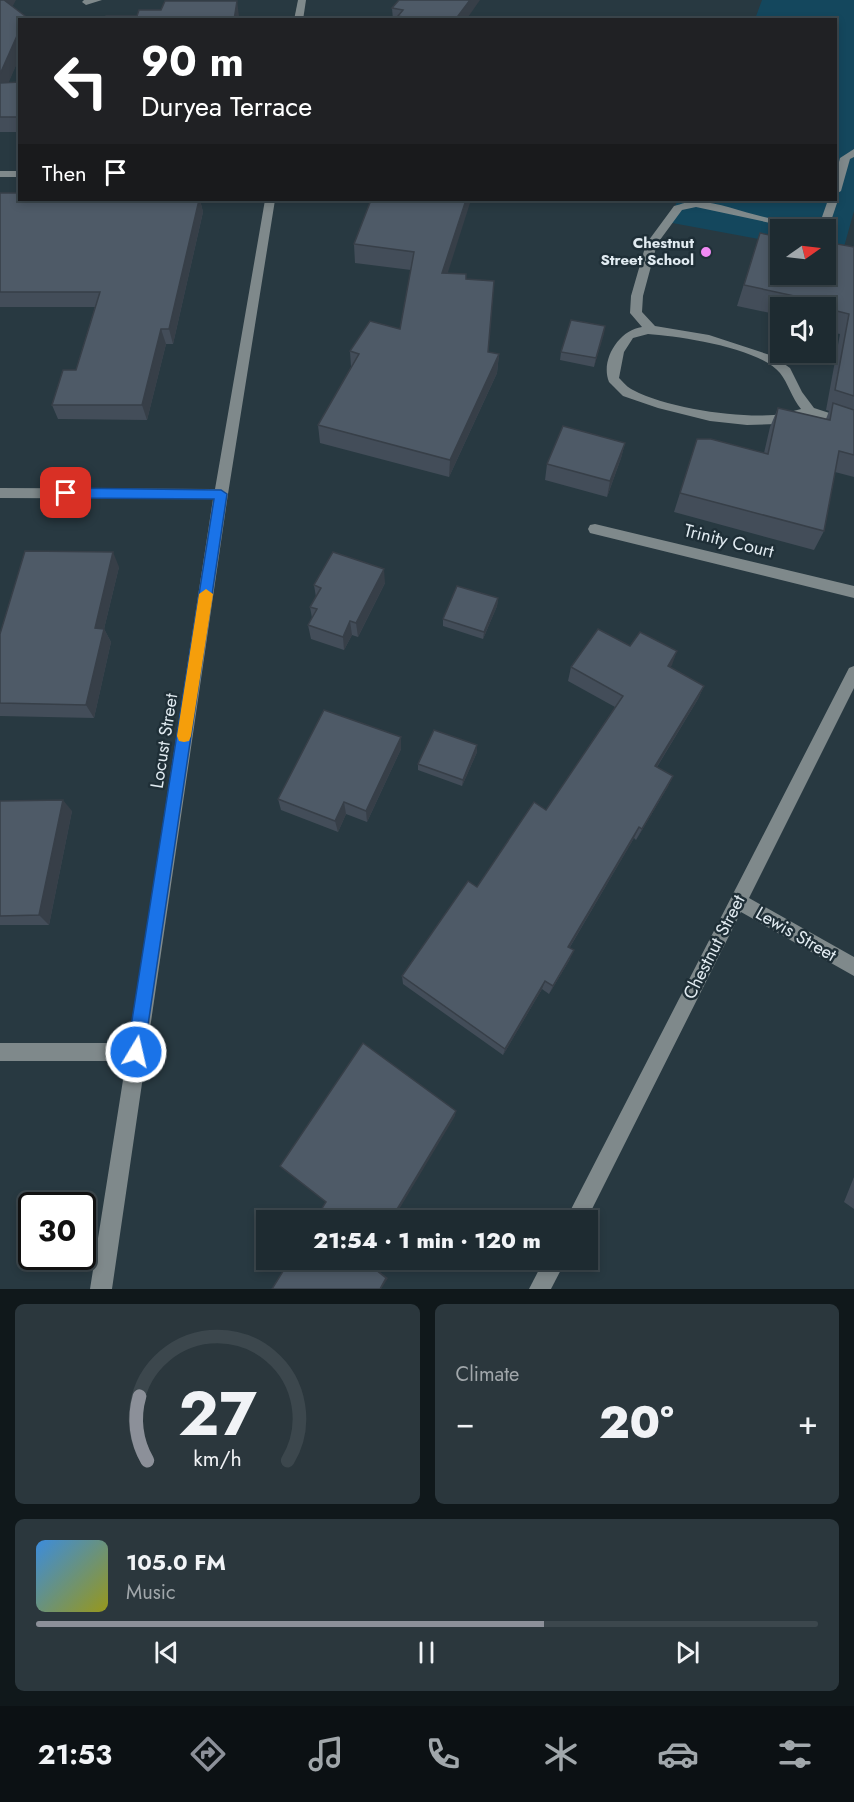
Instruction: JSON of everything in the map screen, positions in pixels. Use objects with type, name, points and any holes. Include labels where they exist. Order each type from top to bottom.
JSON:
[{"type":"street","points":[[86,2],[98,0]]},
{"type":"street","points":[[298,18],[302,0]]},
{"type":"street","points":[[837,187],[845,158],[854,152]]},
{"type":"street","points":[[0,174],[18,174]]},
{"type":"street","name":"Locust Street","points":[[101,1289],[221,494],[270,201]]},
{"type":"street","points":[[651,330],[636,313],[637,296],[652,244],[678,208],[696,204],[756,218],[808,226],[827,219],[833,201]]},
{"type":"street","points":[[810,411],[797,395],[782,366],[755,352],[688,334],[651,330],[634,332],[622,342],[614,361],[613,379],[627,393],[658,404],[710,416],[747,420],[776,419],[810,411],[854,426]]},
{"type":"street","points":[[0,493],[221,494]]},
{"type":"street","name":"Trinity Court","points":[[595,529],[854,591]]},
{"type":"street","name":"Chestnut Street","points":[[581,1210],[854,673]]},
{"type":"street","name":"Lewis Street","points":[[738,901],[854,966]]},
{"type":"street","points":[[0,1052],[136,1052]]},
{"type":"street","points":[[540,1289],[550,1270]]},
{"type":"shaded area","points":[[762,0],[854,0],[854,211],[842,254],[836,253],[836,219],[770,219],[770,241],[667,222],[678,201],[837,201],[837,18],[755,18]]},
{"type":"building","points":[[0,0],[4,0],[25,16],[18,18],[18,34],[0,74]]},
{"type":"building","points":[[399,0],[470,0],[456,18],[408,18],[398,16],[403,10],[392,8]]},
{"type":"building","points":[[165,1],[237,1],[234,18],[106,18],[106,16],[137,16],[139,10],[161,10]]},
{"type":"building","points":[[18,82],[18,117],[0,117],[0,83]]},
{"type":"building","points":[[0,193],[18,193],[18,201],[199,201],[169,329],[161,329],[142,405],[52,405],[63,370],[76,370],[100,292],[0,292]]},
{"type":"building","points":[[371,201],[466,201],[442,273],[466,274],[466,279],[494,281],[488,352],[499,354],[450,460],[318,425],[359,354],[350,351],[370,321],[400,329],[414,252],[354,244]]},
{"type":"building","points":[[760,233],[770,235],[770,285],[836,285],[836,244],[854,247],[854,396],[835,390],[849,314],[836,311],[836,297],[799,297],[744,285]]},
{"type":"building","points":[[571,320],[605,326],[596,358],[561,352]]},
{"type":"building","points":[[833,403],[854,410],[854,455],[839,451],[824,531],[680,493],[697,439],[711,439],[768,454],[778,408],[830,420]]},
{"type":"building","points":[[563,426],[625,443],[610,481],[547,464]]},
{"type":"building","points":[[25,551],[113,552],[95,628],[104,629],[86,705],[0,703],[0,634]]},
{"type":"building","points":[[333,552],[384,569],[356,623],[350,621],[343,637],[308,625],[317,609],[310,607],[321,588],[314,585]]},
{"type":"building","points":[[457,586],[498,598],[484,632],[443,619]]},
{"type":"building","points":[[598,629],[630,646],[640,632],[677,651],[668,666],[704,686],[655,766],[673,776],[642,829],[639,827],[568,947],[574,950],[553,986],[545,981],[505,1049],[402,976],[468,881],[477,887],[534,802],[546,810],[623,696],[571,667]]},
{"type":"building","points":[[324,710],[401,737],[366,811],[344,802],[335,821],[278,799]]},
{"type":"building","points":[[434,730],[477,745],[463,780],[418,764]]},
{"type":"building","points":[[63,800],[39,915],[0,916],[0,801]]},
{"type":"building","points":[[363,1043],[456,1111],[397,1210],[321,1210],[326,1202],[280,1166]]},
{"type":"building","points":[[284,1270],[376,1270],[386,1278],[380,1289],[272,1289]]},
{"type":"slow traffic","points":[[184,736],[206,594]]},
{"type":"place","name":"Chestnut Street School","points":[[706,252]]},
{"type":"route","points":[[66,493],[221,494],[136,1052]]}]
